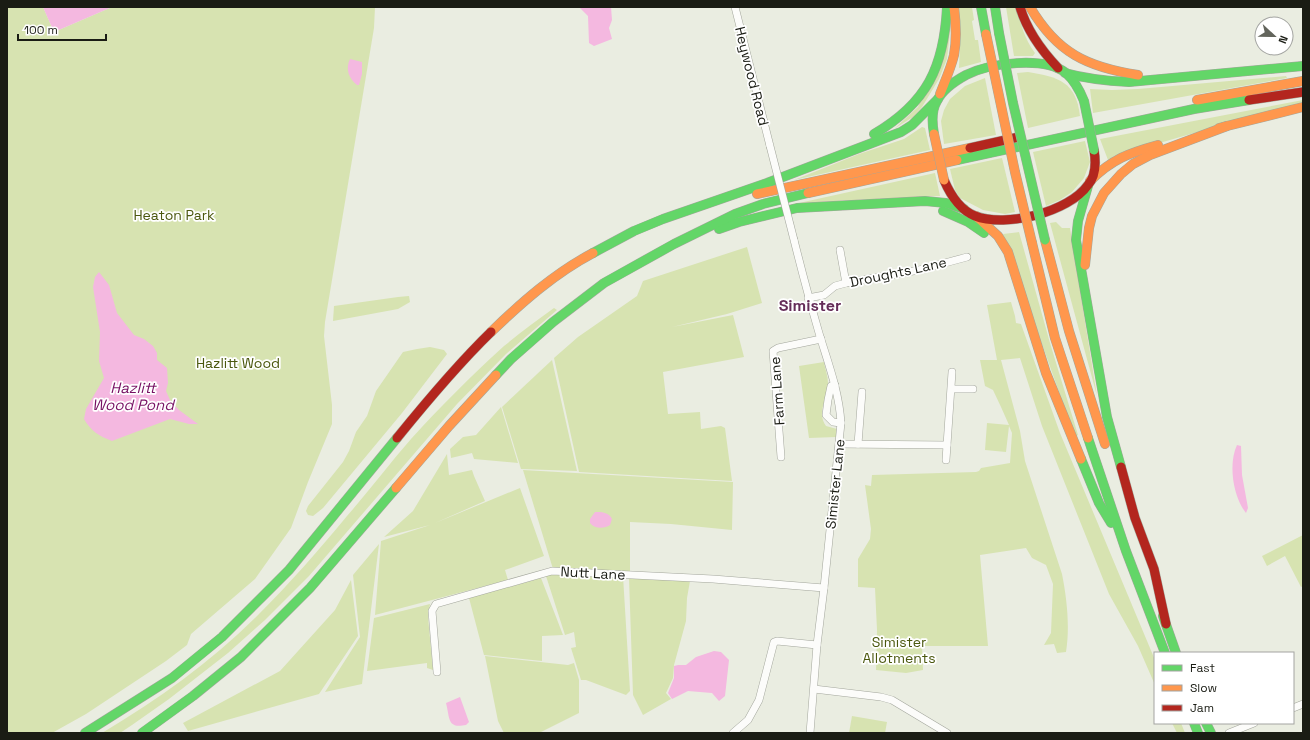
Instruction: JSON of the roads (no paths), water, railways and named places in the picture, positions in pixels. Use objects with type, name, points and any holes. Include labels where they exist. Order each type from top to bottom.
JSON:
[{"type":"highway","points":[[787,176],[886,128],[908,111],[923,92],[935,70],[943,46],[947,7]]},
{"type":"highway","points":[[954,7],[956,22],[955,45],[952,61],[933,116],[934,134],[944,180],[949,192],[964,209]]},
{"type":"highway","points":[[981,7],[1011,157],[1055,338],[1126,551],[1165,652]]},
{"type":"highway","points":[[995,7],[1017,118],[1045,240],[1072,338],[1137,544],[1176,652]]},
{"type":"highway","points":[[1020,7],[1025,23],[1035,42],[1074,82],[1084,101],[1094,150],[1095,165],[1078,221],[1076,240],[1107,417],[1135,518],[1154,569],[1166,624]]},
{"type":"highway","points":[[1030,7],[1041,26],[1060,46],[1075,56],[1096,66],[1141,75],[1201,76]]},
{"type":"highway","points":[[85,733],[172,678],[222,637],[289,570],[426,402],[470,353],[512,311],[554,278],[606,245],[634,230],[787,176],[901,132],[912,125],[954,83],[966,75],[977,71],[1025,62],[1041,64],[1083,78],[1102,81],[1129,82],[1303,66]]},
{"type":"highway","points":[[1124,115],[1192,100],[1303,81]]},
{"type":"highway","points":[[142,733],[193,696],[241,657],[310,588],[474,396],[511,359],[553,322],[604,283],[674,244],[735,214],[763,204],[973,156],[1194,109],[1303,92]]},
{"type":"highway","points":[[976,216],[992,220],[1004,220],[1017,219],[1044,212],[1065,204],[1076,197],[1107,165],[1122,156],[1227,126],[1303,107]]},
{"type":"highway","points":[[1078,124],[1094,121]]},
{"type":"highway","points":[[1088,312],[1085,265],[1089,228],[1097,204],[1108,188],[1133,164],[1150,155],[1227,126]]},
{"type":"highway","points":[[689,210],[1026,135]]},
{"type":"highway","points":[[674,244],[739,222],[797,208],[936,201],[964,209],[976,216],[1004,242],[1015,270],[1046,373],[1099,503],[1126,551]]},
{"type":"highway","points":[[831,206],[938,210],[968,222],[986,235],[1000,252],[1009,270],[1030,324]]},
{"type":"highway","points":[[1206,724],[1211,733]]},
{"type":"street","name":"Heywood Road","points":[[735,7],[794,240]]},
{"type":"street","name":"Simister Lane","points":[[794,240],[808,298],[835,385],[840,406],[841,423],[817,644],[810,733]]},
{"type":"street","points":[[840,250],[846,283]]},
{"type":"street","name":"Droughts Lane","points":[[808,298],[824,295],[836,286],[846,283],[919,270],[967,257]]},
{"type":"street","name":"Farm Lane","points":[[781,457],[773,351],[778,348],[821,339]]},
{"type":"street","points":[[946,460],[952,372]]},
{"type":"street","points":[[835,385],[831,386],[826,415],[833,422],[841,423]]},
{"type":"street","points":[[952,389],[973,389]]},
{"type":"street","points":[[858,444],[862,392]]},
{"type":"street","points":[[839,444],[947,445]]},
{"type":"street","name":"Nutt Lane","points":[[437,672],[432,611],[436,604],[552,571],[713,579],[824,588]]},
{"type":"street","points":[[734,733],[748,720],[759,700],[774,642],[817,644]]},
{"type":"street","points":[[814,689],[881,697],[892,700],[947,733]]},
{"type":"street","points":[[1229,733],[1252,724]]},
{"type":"water","points":[[43,7],[112,7],[54,32]]},
{"type":"water","points":[[579,7],[611,7],[612,20],[609,28],[612,39],[594,46],[589,43],[588,16]]},
{"type":"water","points":[[350,59],[362,62],[362,74],[359,85],[354,83],[350,77],[348,66]]},
{"type":"water","name":"Hazlitt Wood Pond","points":[[99,272],[109,285],[117,313],[134,335],[144,339],[153,346],[157,353],[157,360],[167,368],[168,383],[166,391],[170,400],[179,410],[198,424],[189,424],[170,419],[112,441],[96,433],[84,419],[86,409],[104,378],[99,361],[100,332],[93,287],[95,277]]},
{"type":"water","points":[[1237,445],[1241,446],[1242,475],[1248,508],[1246,513],[1238,498],[1233,480],[1233,461]]},
{"type":"water","points":[[595,512],[609,515],[612,519],[610,525],[600,528],[592,525],[590,523],[590,519]]},
{"type":"water","points":[[714,651],[721,652],[729,660],[725,696],[719,701],[712,693],[688,691],[672,699],[668,693],[674,678],[674,666],[686,665],[696,657]]},
{"type":"water","points":[[460,697],[469,722],[466,725],[460,726],[452,724],[450,721],[446,703]]},
{"type":"district","name":"Simister","points":[[810,305]]},
{"type":"park label","name":"Heaton Park","points":[[174,215]]},
{"type":"park label","name":"Hazlitt Wood","points":[[238,363]]},
{"type":"park label","name":"Simister Allotments","points":[[899,650]]}]
